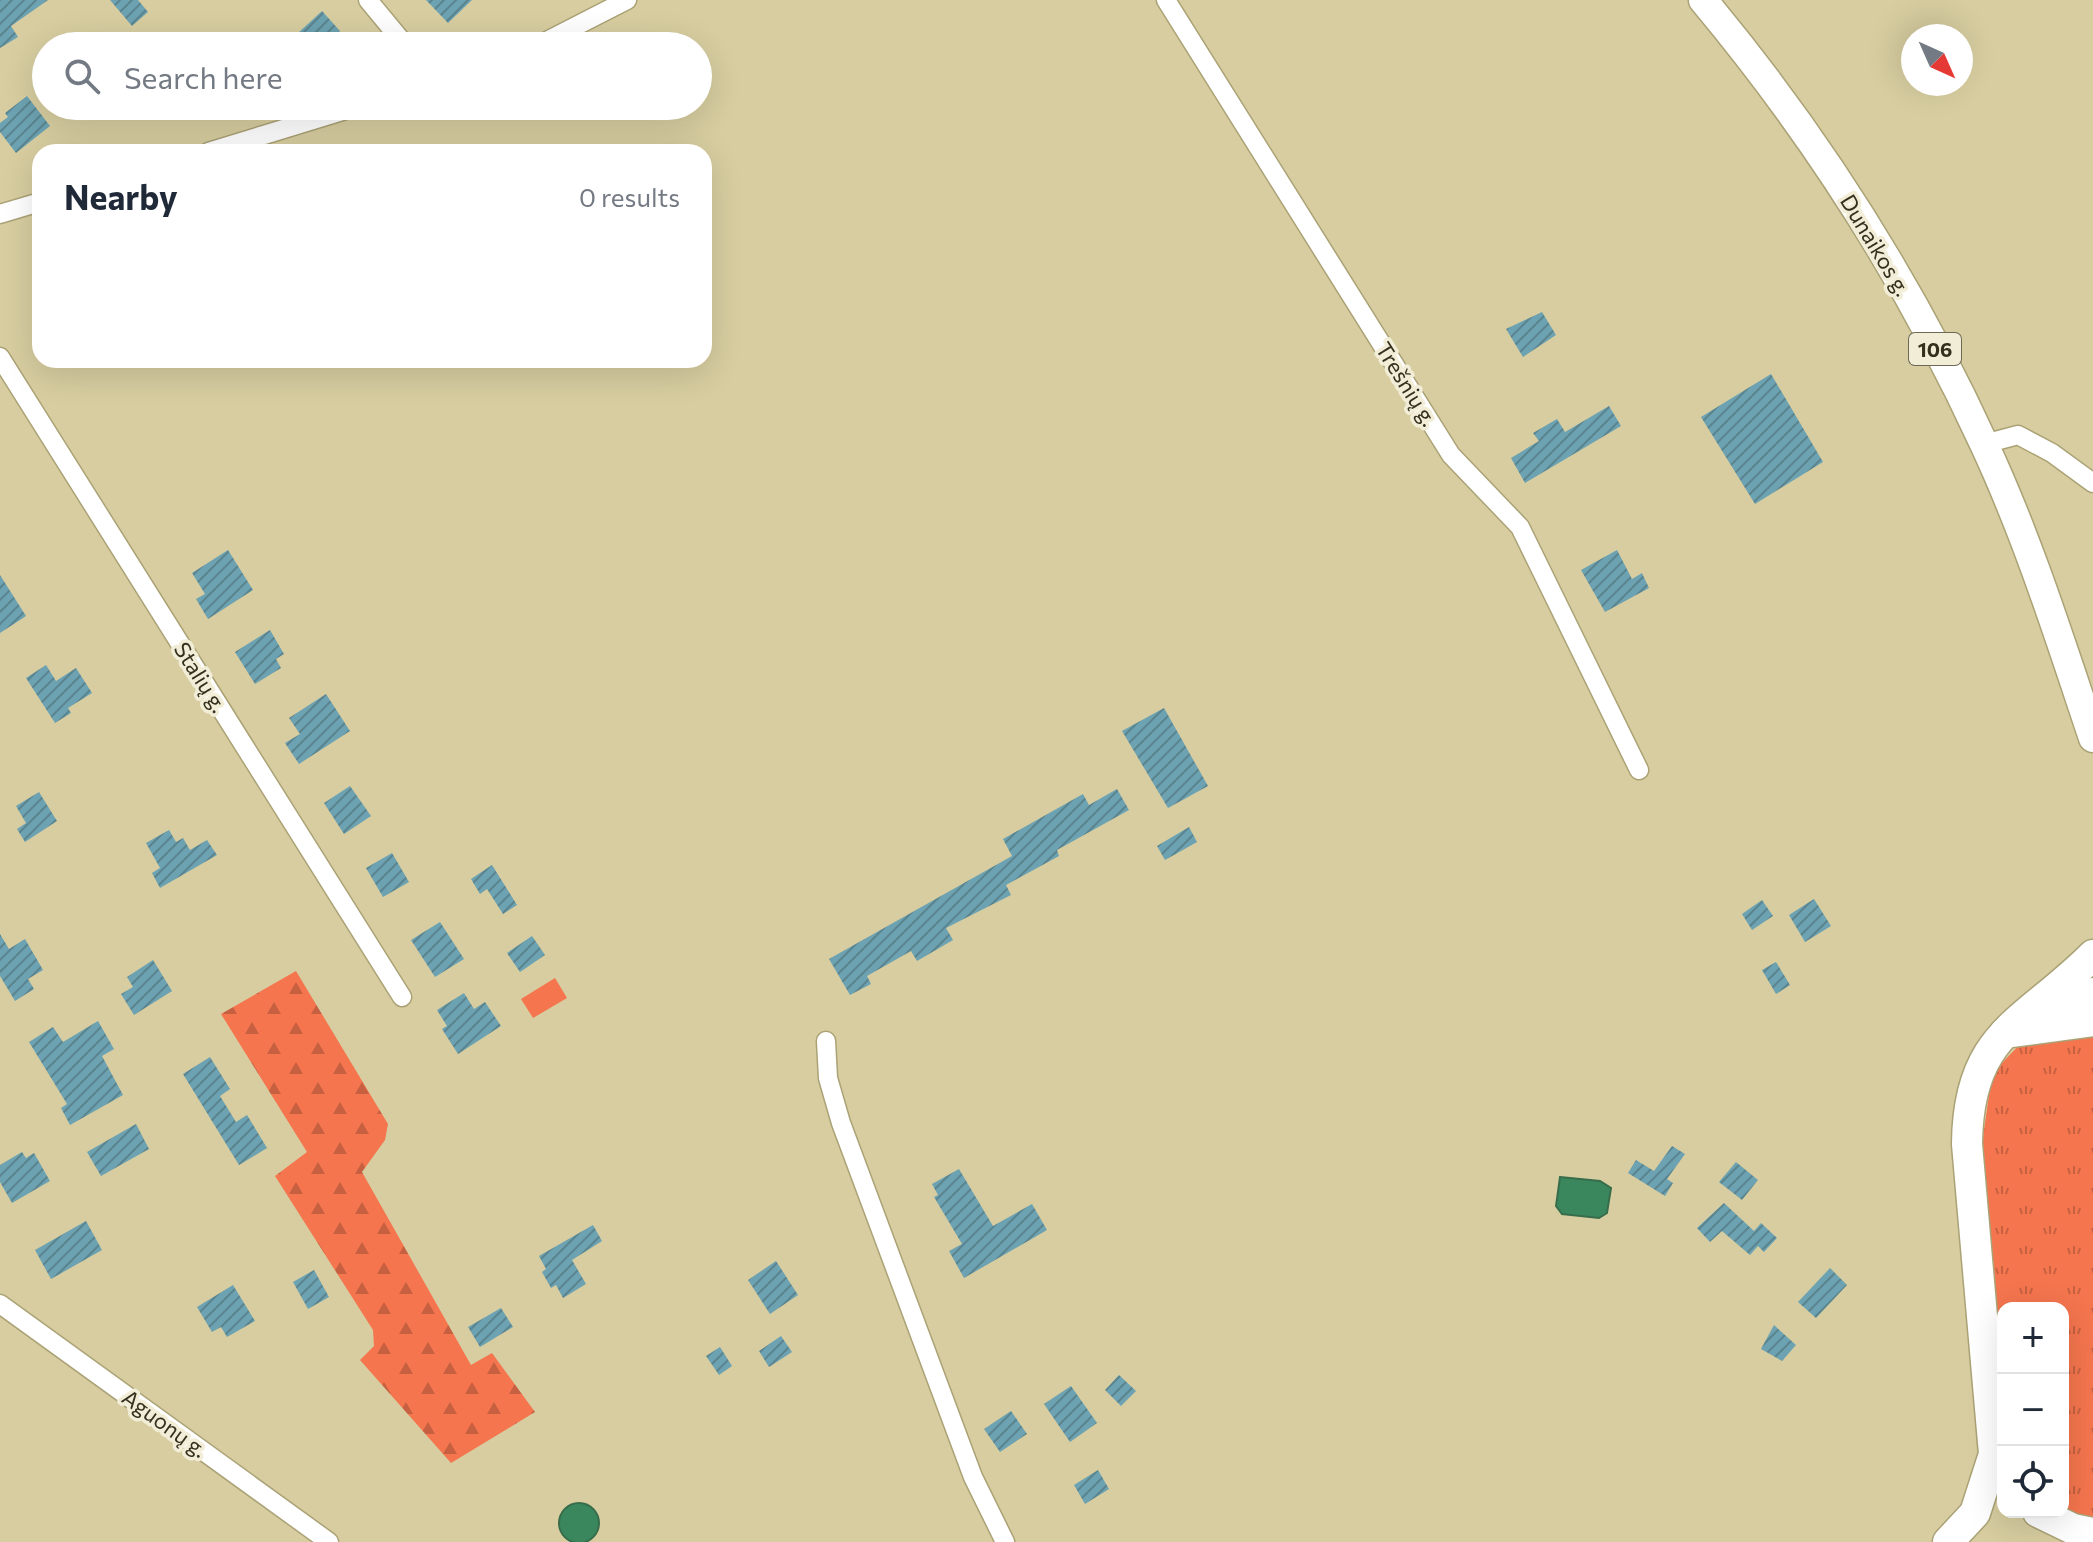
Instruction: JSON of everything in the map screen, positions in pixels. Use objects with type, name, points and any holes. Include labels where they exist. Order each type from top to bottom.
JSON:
[{"type":"highway","points":[[1998,1446],[1967,1116],[1976,1073],[2005,1033],[2093,955]]},
{"type":"highway","points":[[2028,1012],[2093,993]]},
{"type":"highway","points":[[2005,1033],[2090,1023]]},
{"type":"highway","points":[[1948,1542],[1975,1513],[1997,1466]]},
{"type":"highway","points":[[2050,1518],[2073,1529],[2093,1533]]},
{"type":"main road","name":"Dunaikos g.","points":[[1703,0],[1796,121],[1901,283],[1984,444],[2049,609],[2093,738]]},
{"type":"street","points":[[368,0],[394,32]]},
{"type":"street","points":[[564,32],[627,0]]},
{"type":"street","name":"Trešnių g.","points":[[1166,0],[1451,455],[1520,527],[1639,770]]},
{"type":"street","points":[[234,144],[313,120]]},
{"type":"street","points":[[0,214],[32,204]]},
{"type":"street","name":"Stalių g.","points":[[0,357],[402,997]]},
{"type":"street","points":[[1984,444],[2018,435],[2052,453],[2093,483]]},
{"type":"street","points":[[826,1041],[828,1078],[841,1123],[973,1477],[1005,1542]]},
{"type":"street","name":"Aguonų g.","points":[[0,1304],[329,1542]]},
{"type":"green space","points":[[296,971],[388,1124],[385,1140],[362,1172],[471,1365],[492,1353],[535,1412],[451,1463],[360,1360],[374,1346],[373,1330],[275,1176],[307,1152],[221,1014]]},
{"type":"green space","points":[[555,978],[567,998],[533,1018],[521,999]]},
{"type":"green space","points":[[2093,1034],[2093,1522],[2069,1514],[2069,1302],[1997,1302],[1997,1318],[1982,1144],[1991,1081],[2001,1064],[2026,1038]]},
{"type":"shaded area","points":[[1560,1177],[1600,1181],[1611,1188],[1607,1213],[1599,1218],[1562,1214],[1556,1206]]},
{"type":"shaded area","points":[[579,1503],[593,1509],[599,1523],[593,1537],[579,1543],[565,1537],[559,1523],[565,1509]]},
{"type":"building","points":[[0,0],[48,0],[11,26],[18,37],[0,48]]},
{"type":"building","points":[[110,0],[138,0],[148,12],[132,26]]},
{"type":"building","points":[[426,0],[472,0],[448,23]]},
{"type":"building","points":[[322,11],[340,31],[339,32],[299,32]]},
{"type":"building","points":[[27,96],[32,103],[32,120],[45,120],[50,126],[16,153],[0,132],[0,123],[8,117],[5,113]]},
{"type":"building","points":[[1542,312],[1556,335],[1523,357],[1506,329]]},
{"type":"building","points":[[1771,374],[1823,462],[1755,504],[1701,417]]},
{"type":"building","points":[[1609,406],[1621,426],[1525,483],[1511,458],[1539,441],[1533,433],[1557,419],[1565,432]]},
{"type":"building","points":[[228,550],[253,590],[208,619],[196,599],[205,594],[192,573]]},
{"type":"building","points":[[1617,550],[1632,579],[1642,573],[1649,588],[1605,612],[1581,570]]},
{"type":"building","points":[[0,575],[26,616],[0,633]]},
{"type":"building","points":[[270,630],[284,654],[276,659],[281,668],[255,684],[235,652]]},
{"type":"building","points":[[46,665],[56,681],[76,668],[92,693],[68,708],[71,713],[55,723],[26,678]]},
{"type":"building","points":[[326,694],[350,731],[299,764],[285,743],[300,734],[289,718]]},
{"type":"building","points":[[1164,708],[1208,786],[1168,808],[1122,731]]},
{"type":"building","points":[[350,786],[371,816],[344,834],[324,803]]},
{"type":"building","points":[[1117,789],[1129,810],[1057,850],[1059,856],[1006,885],[1011,895],[946,928],[953,940],[917,961],[911,951],[867,976],[871,984],[850,995],[829,959],[1012,856],[1003,839],[1083,794],[1089,805]]},
{"type":"building","points":[[39,792],[57,821],[25,842],[17,829],[26,823],[16,806]]},
{"type":"building","points":[[1189,827],[1197,842],[1165,860],[1157,846]]},
{"type":"building","points":[[169,830],[176,842],[183,838],[190,850],[207,840],[217,855],[160,888],[152,873],[160,868],[146,843]]},
{"type":"building","points":[[392,853],[409,882],[383,897],[366,868]]},
{"type":"building","points":[[492,865],[517,905],[503,914],[487,889],[480,894],[471,879]]},
{"type":"building","points":[[1814,899],[1831,926],[1805,942],[1789,915]]},
{"type":"building","points":[[1762,900],[1773,916],[1752,930],[1742,914]]},
{"type":"building","points":[[440,922],[464,959],[435,977],[411,940]]},
{"type":"building","points":[[0,934],[9,949],[25,939],[43,970],[28,979],[34,989],[15,1001],[0,976]]},
{"type":"building","points":[[532,936],[545,955],[520,972],[507,953]]},
{"type":"building","points":[[153,960],[172,991],[134,1015],[121,994],[133,987],[127,977]]},
{"type":"building","points":[[1776,962],[1790,985],[1776,994],[1762,970]]},
{"type":"building","points":[[464,993],[474,1009],[485,1002],[501,1026],[458,1054],[442,1029],[447,1026],[437,1010]]},
{"type":"building","points":[[98,1021],[114,1049],[102,1056],[123,1095],[70,1125],[61,1108],[67,1104],[29,1042],[53,1027],[63,1042]]},
{"type":"building","points":[[210,1057],[230,1089],[220,1096],[236,1122],[247,1115],[267,1148],[239,1165],[183,1074]]},
{"type":"building","points":[[136,1124],[149,1149],[101,1176],[87,1152]]},
{"type":"building","points":[[1672,1146],[1685,1154],[1667,1179],[1673,1183],[1665,1196],[1628,1173],[1636,1160],[1654,1171]]},
{"type":"building","points":[[22,1152],[26,1158],[34,1153],[50,1181],[12,1203],[0,1182],[0,1165]]},
{"type":"building","points":[[1736,1162],[1758,1180],[1742,1200],[1719,1182]]},
{"type":"building","points":[[959,1169],[993,1226],[1032,1204],[1047,1230],[964,1278],[949,1251],[962,1244],[934,1197],[938,1195],[932,1184]]},
{"type":"building","points":[[1724,1203],[1754,1231],[1761,1223],[1777,1238],[1764,1252],[1758,1246],[1750,1255],[1722,1231],[1710,1242],[1697,1228]]},
{"type":"building","points":[[86,1221],[102,1250],[51,1279],[35,1250]]},
{"type":"building","points":[[593,1225],[602,1241],[572,1260],[586,1284],[563,1298],[556,1285],[551,1288],[542,1272],[546,1269],[539,1256]]},
{"type":"building","points":[[776,1261],[798,1295],[770,1314],[748,1280]]},
{"type":"building","points":[[1830,1268],[1847,1285],[1816,1318],[1798,1302]]},
{"type":"building","points":[[314,1270],[329,1297],[308,1309],[293,1282]]},
{"type":"building","points":[[233,1285],[255,1321],[227,1337],[221,1327],[212,1332],[197,1307]]},
{"type":"building","points":[[501,1308],[513,1327],[480,1347],[468,1327]]},
{"type":"building","points":[[1774,1325],[1796,1345],[1782,1361],[1761,1349]]},
{"type":"building","points":[[781,1336],[792,1352],[769,1367],[759,1351]]},
{"type":"building","points":[[720,1347],[732,1366],[719,1375],[706,1356]]},
{"type":"building","points":[[1119,1375],[1136,1391],[1121,1406],[1105,1390]]},
{"type":"building","points":[[1071,1386],[1097,1423],[1070,1442],[1044,1404]]},
{"type":"building","points":[[1011,1411],[1027,1434],[1000,1452],[984,1429]]},
{"type":"building","points":[[1098,1470],[1109,1489],[1085,1504],[1074,1485]]}]
